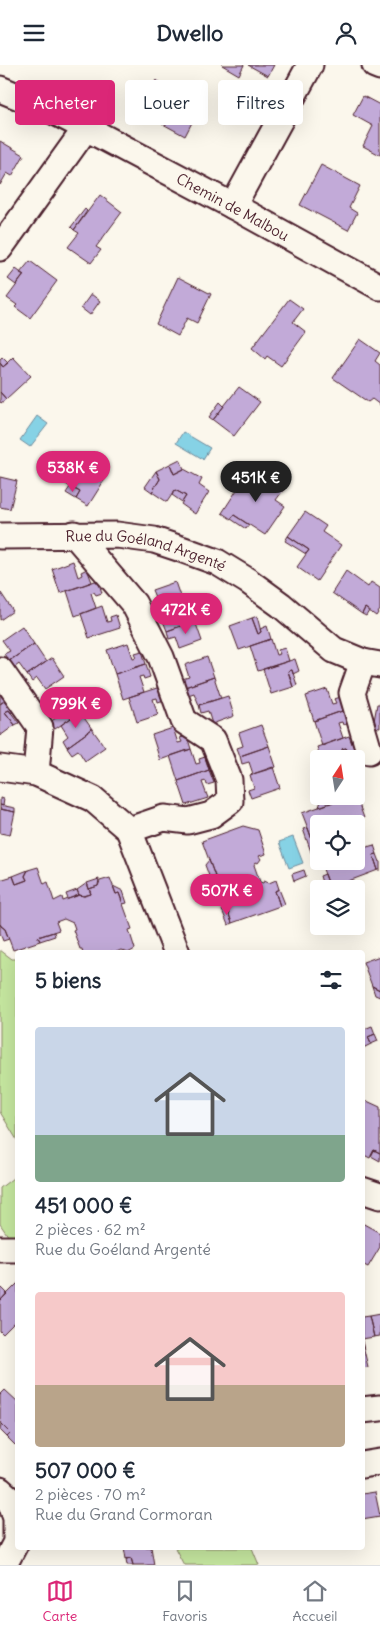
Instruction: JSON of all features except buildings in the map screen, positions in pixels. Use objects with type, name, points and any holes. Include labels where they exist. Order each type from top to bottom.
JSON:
[{"type":"street","points":[[233,206],[310,65]]},
{"type":"street","points":[[376,65],[380,67]]},
{"type":"street","name":"Chemin de Malbou","points":[[0,89],[51,110],[86,128],[380,287]]},
{"type":"street","points":[[0,247],[86,128]]},
{"type":"street","points":[[74,534],[134,604],[161,657],[184,721],[213,740],[229,780],[230,801],[211,815],[188,821],[164,818],[128,830]]},
{"type":"street","name":"Rue du Goéland Argenté","points":[[0,536],[118,535],[154,540],[216,563],[248,581],[281,605],[334,650],[371,663]]},
{"type":"street","points":[[369,751],[352,693],[371,663]]},
{"type":"street","points":[[0,670],[40,727],[36,773]]},
{"type":"street","points":[[0,767],[36,773],[94,799],[128,830],[176,950]]},
{"type":"street","points":[[365,1190],[380,1196]]},
{"type":"street","points":[[0,1249],[15,1249]]},
{"type":"street","points":[[365,1410],[380,1408]]},
{"type":"street","points":[[365,1464],[380,1462]]},
{"type":"street","points":[[0,1490],[9,1498],[15,1515]]},
{"type":"street","points":[[4,1565],[15,1544]]},
{"type":"green space","points":[[0,950],[12,959],[15,959],[15,1137],[0,1112]]},
{"type":"green space","points":[[15,1177],[15,1246],[0,1224],[0,1188]]},
{"type":"green space","points":[[176,1550],[253,1550],[259,1565],[184,1565]]},
{"type":"water","points":[[37,416],[48,424],[30,447],[20,440]]},
{"type":"water","points":[[183,432],[210,448],[203,459],[176,443]]},
{"type":"water","points":[[293,837],[303,863],[289,868],[279,842]]}]
